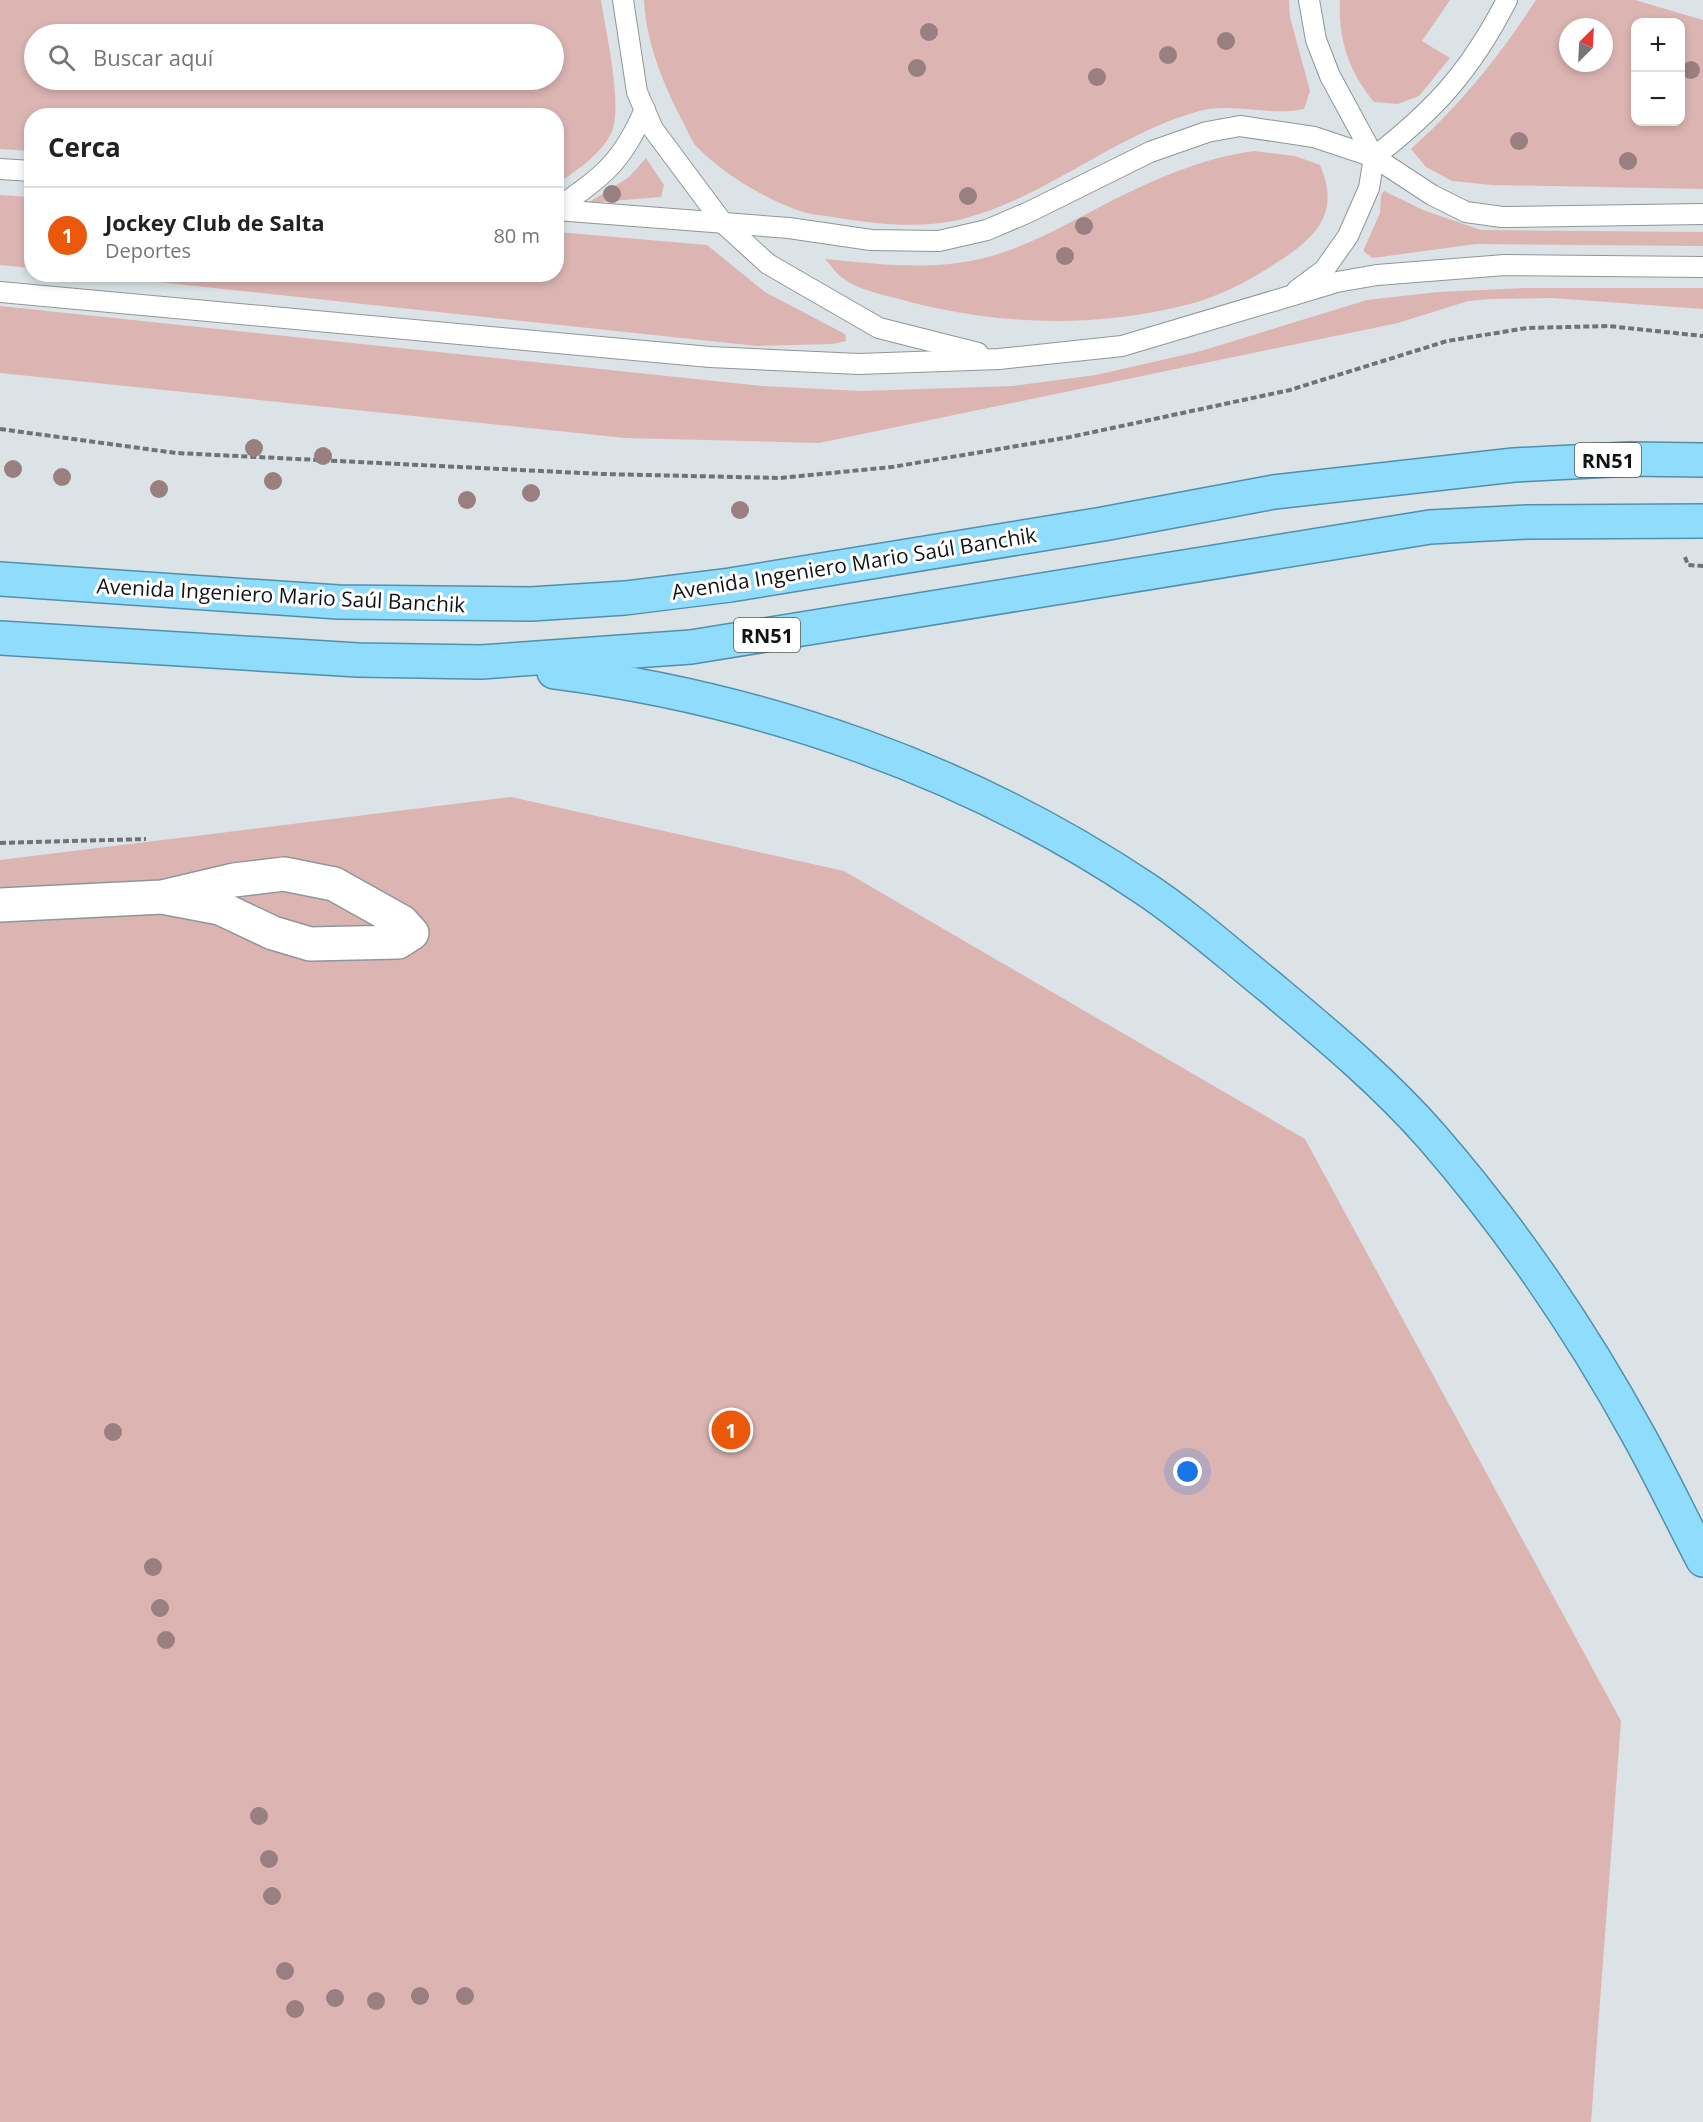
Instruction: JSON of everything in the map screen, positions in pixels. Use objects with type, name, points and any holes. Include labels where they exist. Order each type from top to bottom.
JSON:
[{"type":"highway","name":"Avenida Ingeniero Mario Saúl Banchik","points":[[0,579],[350,602],[531,604],[626,598],[753,581],[1103,524],[1274,492],[1514,465],[1630,459],[1703,460]]},
{"type":"highway","name":"RN51","points":[[0,638],[358,660],[481,662],[691,647],[1430,527],[1527,522],[1703,521]]},
{"type":"highway","points":[[481,662],[667,689],[739,708],[846,741],[919,766],[988,800],[1079,848],[1146,889],[1276,993],[1364,1068],[1432,1136],[1497,1221],[1570,1323],[1641,1439],[1703,1560]]},
{"type":"street","points":[[0,905],[162,897],[234,880],[284,874],[334,884],[402,922],[412,933],[398,942],[310,944],[273,933],[220,908],[162,897]]},
{"type":"lane","points":[[623,0],[638,92],[653,129],[723,223],[768,264],[879,328],[999,359]]},
{"type":"lane","points":[[1287,297],[1324,270],[1348,236],[1369,188],[1374,157],[1330,76],[1316,40],[1309,0]]},
{"type":"lane","points":[[1374,157],[1412,128],[1470,65],[1507,0]]},
{"type":"lane","points":[[564,204],[596,181],[614,163],[631,142],[645,109]]},
{"type":"lane","points":[[564,211],[723,223],[870,240],[939,241],[987,230],[1019,217],[1150,152],[1206,132],[1240,126],[1314,137],[1374,157],[1432,195],[1466,212],[1502,217],[1703,213]]},
{"type":"lane","points":[[0,169],[24,170]]},
{"type":"lane","points":[[0,292],[710,357],[859,364],[999,359],[1122,346],[1337,282],[1377,275],[1505,265],[1703,267]]},
{"type":"path","points":[[0,429],[176,453],[602,474],[780,478],[892,467],[1070,436],[1290,390],[1447,341],[1527,328],[1608,326],[1703,336]]},
{"type":"path","points":[[0,843],[146,839]]},
{"type":"shaded area","points":[[0,0],[601,0],[614,79],[614,124],[600,150],[564,179],[564,108],[24,108],[24,151],[0,149]]},
{"type":"shaded area","points":[[644,0],[1289,0],[1290,17],[1310,91],[1304,109],[1277,111],[1209,109],[1166,122],[1025,195],[966,218],[916,225],[849,220],[812,214],[786,206],[745,185],[697,147],[677,110],[657,64],[648,32]]},
{"type":"shaded area","points":[[1340,0],[1450,0],[1422,41],[1450,58],[1419,96],[1398,104],[1374,102],[1358,79],[1343,42]]},
{"type":"shaded area","points":[[1536,0],[1635,0],[1703,20],[1703,189],[1492,185],[1452,181],[1426,167],[1411,149],[1463,97],[1493,61]]},
{"type":"shaded area","points":[[1254,151],[1295,156],[1320,165],[1328,197],[1326,211],[1313,234],[1290,254],[1244,282],[1198,302],[1115,318],[1078,321],[1006,319],[934,308],[860,288],[846,281],[825,259],[907,265],[940,265],[978,260],[1040,238],[1167,175],[1218,158]]},
{"type":"shaded area","points":[[646,158],[664,185],[661,197],[588,203],[629,177]]},
{"type":"shaded area","points":[[1384,191],[1423,210],[1481,230],[1703,232],[1703,246],[1476,244],[1373,258],[1364,252],[1364,249],[1380,213],[1381,195]]},
{"type":"shaded area","points":[[0,195],[24,197],[24,267],[0,265]]},
{"type":"shaded area","points":[[564,233],[707,245],[765,292],[845,334],[846,341],[833,344],[757,346],[158,282],[564,282]]},
{"type":"shaded area","points":[[1524,288],[1703,288],[1703,309],[1552,298],[1468,301],[1398,323],[819,443],[625,438],[0,373],[0,306],[762,386],[861,391],[1013,386],[1096,375],[1201,351],[1367,300],[1438,292]]},
{"type":"shaded area","points":[[511,797],[844,871],[1305,1139],[1621,1721],[1591,2122],[0,2122],[0,860]]},
{"type":"place","name":"Jockey Club de Salta","points":[[731,1430]]}]
